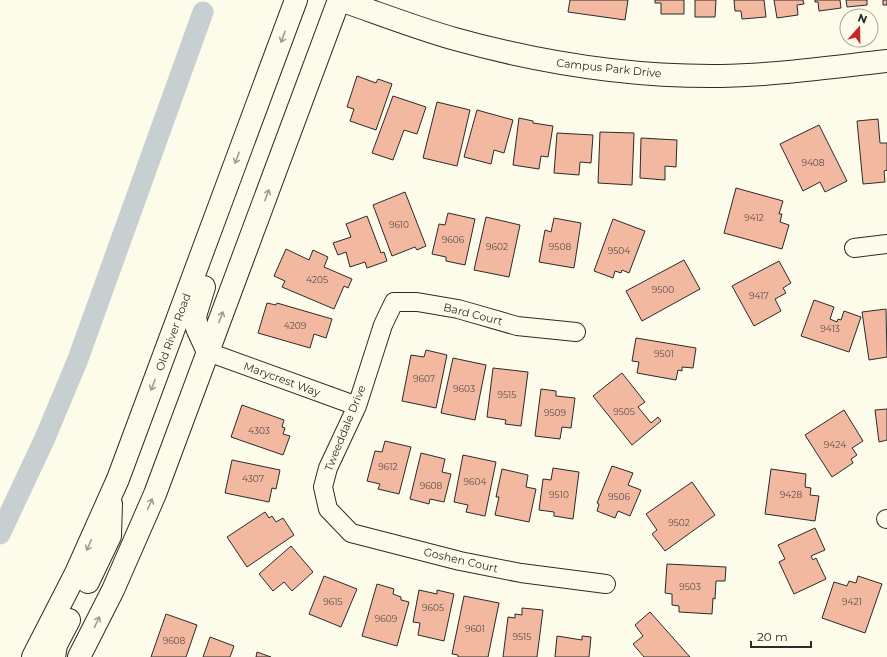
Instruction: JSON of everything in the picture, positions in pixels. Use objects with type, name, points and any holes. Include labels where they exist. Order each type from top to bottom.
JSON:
[{"type":"main road","name":"Old River Road","points":[[34,657],[76,573],[111,495],[296,0]]},
{"type":"main road","points":[[79,657],[113,590],[155,494],[340,0]]},
{"type":"main road","name":"Campus Park Drive","points":[[340,0],[454,39],[516,55],[578,66],[641,73],[720,76],[784,73],[887,61]]},
{"type":"main road","points":[[208,352],[197,328],[195,316],[219,239],[214,221]]},
{"type":"main road","points":[[54,657],[56,645],[110,536],[111,495]]},
{"type":"street","points":[[854,248],[887,244]]},
{"type":"street","name":"Bard Court","points":[[383,325],[394,302],[417,302],[458,309],[517,326],[576,332]]},
{"type":"street","name":"Tweeddale Drive","points":[[328,509],[323,487],[328,468],[357,406],[383,325]]},
{"type":"street","name":"Marycrest Way","points":[[208,352],[357,406]]},
{"type":"street","name":"Goshen Court","points":[[328,509],[351,533],[358,535],[460,561],[521,572],[606,584]]},
{"type":"building","points":[[570,0],[628,0],[625,20],[568,12]]},
{"type":"building","points":[[655,0],[684,0],[684,14],[661,14],[661,3],[655,3]]},
{"type":"building","points":[[695,0],[716,0],[715,17],[695,17]]},
{"type":"building","points":[[734,0],[764,0],[766,17],[742,19],[741,11],[735,11]]},
{"type":"building","points":[[774,0],[803,0],[804,4],[797,5],[798,15],[777,18]]},
{"type":"building","points":[[815,0],[840,0],[841,8],[819,11],[818,2],[815,2]]},
{"type":"building","points":[[846,0],[867,0],[867,5],[847,7]]},
{"type":"building","points":[[883,0],[887,0],[887,5],[883,5]]},
{"type":"building","points":[[357,76],[376,83],[378,79],[392,84],[376,130],[350,121],[354,109],[347,107]]},
{"type":"building","points":[[393,96],[426,107],[417,134],[404,130],[393,160],[372,153]]},
{"type":"building","points":[[437,102],[470,110],[457,166],[423,158]]},
{"type":"building","points":[[477,110],[513,120],[504,153],[494,150],[491,164],[464,157]]},
{"type":"building","points":[[519,118],[533,121],[533,123],[553,126],[548,157],[541,156],[539,169],[513,165]]},
{"type":"building","points":[[878,119],[880,143],[887,143],[887,170],[884,171],[885,182],[863,184],[857,121]]},
{"type":"building","points":[[819,125],[847,181],[825,192],[820,182],[803,191],[780,144]]},
{"type":"building","points":[[600,132],[634,133],[632,185],[598,183]]},
{"type":"building","points":[[557,133],[593,135],[591,163],[580,162],[579,175],[554,173]]},
{"type":"building","points":[[641,138],[677,140],[676,167],[665,166],[665,180],[640,178]]},
{"type":"building","points":[[736,188],[783,201],[779,214],[782,214],[780,222],[789,225],[782,249],[724,233]]},
{"type":"building","points":[[405,192],[426,246],[417,250],[415,247],[392,256],[373,205]]},
{"type":"building","points":[[448,213],[475,219],[465,265],[446,261],[446,257],[432,254],[439,224],[445,225]]},
{"type":"building","points":[[367,216],[381,253],[384,252],[387,261],[367,268],[365,262],[350,267],[346,252],[338,255],[333,243],[351,237],[346,224]]},
{"type":"building","points":[[486,217],[520,225],[509,277],[474,270]]},
{"type":"building","points":[[554,218],[581,223],[574,268],[539,262],[545,230],[551,232]]},
{"type":"building","points":[[613,219],[645,231],[629,273],[622,270],[621,273],[615,271],[613,278],[594,271]]},
{"type":"building","points":[[286,249],[309,260],[313,250],[328,257],[324,267],[352,279],[348,288],[344,286],[334,309],[282,287],[285,281],[274,276]]},
{"type":"building","points":[[684,260],[700,289],[642,321],[626,291]]},
{"type":"building","points":[[779,261],[791,283],[783,288],[786,293],[775,299],[781,311],[754,326],[732,286]]},
{"type":"building","points":[[814,300],[834,307],[830,319],[837,322],[838,319],[841,320],[844,311],[861,317],[849,352],[801,336]]},
{"type":"building","points":[[267,303],[276,305],[277,303],[332,319],[326,338],[314,334],[310,348],[258,333]]},
{"type":"building","points":[[886,309],[887,357],[869,360],[862,312]]},
{"type":"building","points":[[636,338],[696,348],[693,368],[682,367],[682,371],[678,370],[676,380],[637,373],[639,362],[632,361]]},
{"type":"building","points":[[426,350],[447,355],[436,408],[402,401],[411,355],[424,357]]},
{"type":"building","points":[[453,358],[486,365],[475,420],[441,413]]},
{"type":"building","points":[[493,368],[528,372],[521,426],[505,424],[506,420],[487,417]]},
{"type":"building","points":[[622,373],[645,402],[638,407],[651,423],[658,417],[661,421],[632,445],[593,396]]},
{"type":"building","points":[[541,389],[556,391],[556,396],[575,398],[571,428],[562,427],[560,439],[535,436]]},
{"type":"building","points":[[242,405],[284,420],[282,427],[285,428],[283,434],[290,436],[283,455],[231,437]]},
{"type":"building","points":[[887,409],[887,440],[879,442],[875,410]]},
{"type":"building","points":[[844,410],[863,441],[852,448],[857,455],[851,459],[853,463],[832,477],[805,435]]},
{"type":"building","points":[[385,441],[411,447],[399,494],[378,489],[380,484],[367,481],[375,451],[382,452]]},
{"type":"building","points":[[421,453],[445,459],[442,472],[451,474],[444,502],[430,499],[429,504],[410,499]]},
{"type":"building","points":[[463,455],[496,462],[485,516],[466,512],[468,505],[454,502]]},
{"type":"building","points":[[232,460],[280,470],[276,489],[272,488],[269,502],[225,493]]},
{"type":"building","points":[[612,466],[633,473],[628,485],[641,490],[630,516],[618,511],[615,518],[597,511],[599,504],[597,503]]},
{"type":"building","points":[[553,468],[579,472],[573,519],[554,516],[554,512],[539,510],[543,479],[551,480]]},
{"type":"building","points":[[502,469],[528,475],[526,487],[536,489],[529,522],[495,515],[499,497],[496,497]]},
{"type":"building","points":[[771,469],[806,474],[805,487],[811,488],[810,495],[819,496],[815,521],[765,514]]},
{"type":"building","points":[[692,482],[715,515],[665,551],[652,534],[657,530],[646,514]]},
{"type":"building","points":[[265,512],[269,518],[272,516],[276,522],[283,518],[294,535],[247,567],[227,537]]},
{"type":"building","points":[[815,528],[825,550],[811,556],[813,560],[816,558],[826,579],[794,594],[779,562],[785,559],[778,545]]},
{"type":"building","points":[[291,546],[313,572],[292,591],[284,582],[273,591],[259,574]]},
{"type":"building","points":[[667,564],[726,567],[725,581],[716,581],[712,614],[679,612],[679,606],[672,605],[672,594],[665,593]]},
{"type":"building","points":[[324,576],[357,589],[341,627],[309,614]]},
{"type":"building","points":[[858,576],[882,584],[865,633],[822,618],[834,582],[847,586],[849,581],[856,583]]},
{"type":"building","points":[[377,584],[394,589],[393,594],[401,597],[401,600],[409,602],[397,646],[362,636]]},
{"type":"building","points":[[419,590],[437,594],[437,590],[454,594],[444,641],[418,635],[420,623],[413,622]]},
{"type":"building","points":[[464,596],[499,603],[488,657],[458,657],[458,655],[452,654]]},
{"type":"building","points":[[522,608],[543,610],[537,657],[503,657],[508,617],[515,618],[515,614],[522,615]]},
{"type":"building","points":[[650,612],[690,657],[644,657],[633,644],[643,636],[635,625]]},
{"type":"building","points":[[166,614],[197,625],[186,657],[151,657]]},
{"type":"building","points":[[557,636],[582,640],[582,636],[591,637],[589,657],[555,657]]},
{"type":"building","points":[[210,637],[234,646],[230,657],[203,657]]},
{"type":"building","points":[[257,652],[271,657],[256,657]]},
{"type":"waterway","points":[[0,534],[45,438],[78,359],[203,12]]}]
